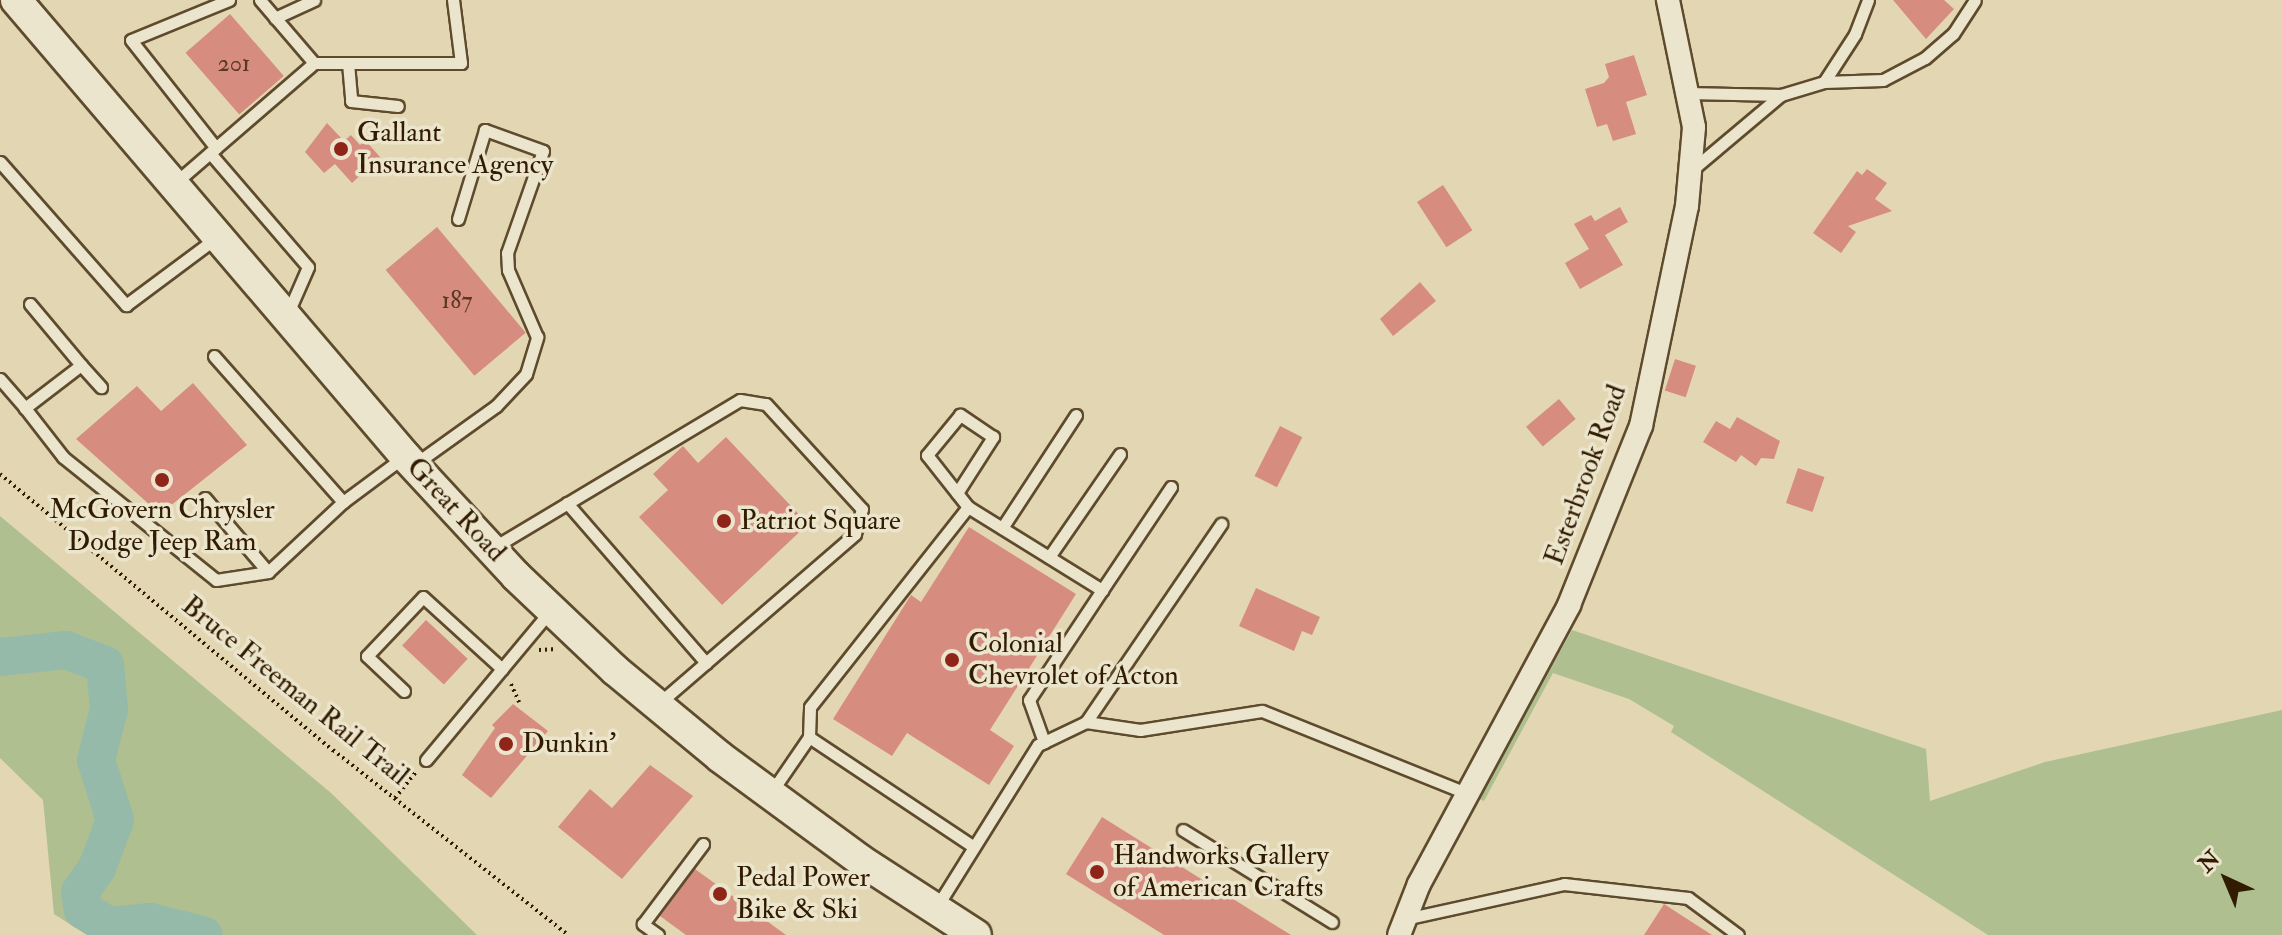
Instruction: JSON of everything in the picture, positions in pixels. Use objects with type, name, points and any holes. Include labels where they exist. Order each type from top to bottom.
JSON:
[{"type":"main road","name":"Great Road","points":[[16,0],[409,460],[490,549],[552,610],[657,705],[770,794],[976,935]]},
{"type":"street","name":"Esterbrook Road","points":[[1402,927],[1468,794],[1569,605],[1641,426],[1669,306],[1694,127],[1668,0]]},
{"type":"lane","points":[[229,0],[131,40],[213,151],[308,267],[286,318]]},
{"type":"lane","points":[[260,0],[314,63]]},
{"type":"lane","points":[[275,18],[314,0]]},
{"type":"lane","points":[[172,186],[314,63],[461,63],[453,0]]},
{"type":"lane","points":[[1824,82],[1855,34],[1868,0]]},
{"type":"lane","points":[[1687,93],[1781,95],[1824,82],[1883,80],[1925,58],[1953,34],[1975,0]]},
{"type":"lane","points":[[348,63],[351,101],[398,106]]},
{"type":"lane","points":[[1690,171],[1781,95]]},
{"type":"lane","points":[[0,379],[63,457],[216,580],[268,572],[343,502],[496,406],[526,374],[537,337],[508,270],[507,253],[543,151],[485,130],[458,219]]},
{"type":"lane","points":[[0,162],[126,305],[217,238]]},
{"type":"lane","points":[[30,304],[101,387]]},
{"type":"lane","points":[[214,356],[343,502]]},
{"type":"lane","points":[[25,408],[81,365]]},
{"type":"lane","points":[[490,549],[740,400],[766,404],[862,509],[855,534],[657,705]]},
{"type":"lane","points":[[957,493],[993,437],[960,415],[927,455],[968,507],[1102,590]]},
{"type":"lane","points":[[1002,528],[1076,415]]},
{"type":"lane","points":[[1049,557],[1120,454]]},
{"type":"lane","points":[[1044,742],[1029,700],[1171,487]]},
{"type":"lane","points":[[205,498],[268,572]]},
{"type":"lane","points":[[567,503],[706,663]]},
{"type":"lane","points":[[770,794],[809,737],[810,707],[968,507]]},
{"type":"lane","points":[[936,908],[1044,742],[1086,722],[1221,524]]},
{"type":"lane","points":[[404,691],[367,656],[423,597],[502,669]]},
{"type":"lane","points":[[426,760],[552,610]]},
{"type":"lane","points":[[1086,722],[1140,730],[1262,711],[1468,794]]},
{"type":"lane","points":[[809,737],[974,847]]},
{"type":"lane","points":[[1183,830],[1332,922]]},
{"type":"lane","points":[[658,935],[643,924],[703,844]]},
{"type":"lane","points":[[1402,927],[1564,884],[1688,898],[1738,935]]},
{"type":"path","name":"Bruce Freeman Rail Trail","points":[[0,474],[395,798],[568,935]]},
{"type":"path","points":[[530,658],[539,650],[557,649]]},
{"type":"path","points":[[516,672],[509,688],[519,702]]},
{"type":"path","points":[[395,798],[426,760]]},
{"type":"green space","points":[[0,516],[331,793],[477,935],[87,935],[54,914],[43,800],[0,758]]},
{"type":"green space","points":[[1572,630],[1926,749],[1930,801],[2045,762],[2282,710],[2282,935],[1988,935],[1671,732],[1674,726],[1629,699],[1553,673],[1484,801],[1479,799]]},
{"type":"building","points":[[1893,0],[1944,0],[1954,9],[1926,39]]},
{"type":"building","points":[[230,14],[284,76],[239,115],[185,53]]},
{"type":"building","points":[[1634,55],[1647,95],[1626,102],[1636,134],[1613,141],[1607,124],[1597,127],[1585,89],[1604,83],[1609,77],[1605,64]]},
{"type":"building","name":"Gallant Insurance Agency","points":[[327,123],[344,141],[351,135],[360,145],[365,140],[380,157],[352,183],[335,164],[324,173],[305,152]]},
{"type":"building","points":[[1867,169],[1887,183],[1875,199],[1892,211],[1848,226],[1856,232],[1841,253],[1813,233],[1857,171],[1862,175]]},
{"type":"building","points":[[1443,185],[1472,230],[1446,247],[1417,202]]},
{"type":"building","points":[[1620,207],[1628,222],[1605,235],[1623,265],[1580,289],[1565,263],[1589,249],[1574,224],[1591,215],[1595,221]]},
{"type":"building","points":[[437,227],[526,333],[474,376],[386,270]]},
{"type":"building","points":[[1420,282],[1436,301],[1393,336],[1380,319]]},
{"type":"building","points":[[1675,359],[1696,366],[1686,397],[1665,390]]},
{"type":"building","name":"McGovern Chrysler Dodge Jeep Ram","points":[[193,383],[247,445],[160,514],[76,439],[137,386],[161,411]]},
{"type":"building","points":[[1559,399],[1576,419],[1543,447],[1526,427]]},
{"type":"building","points":[[1737,417],[1780,441],[1774,459],[1761,458],[1756,466],[1741,455],[1736,462],[1703,442],[1716,421],[1730,429]]},
{"type":"building","points":[[1280,426],[1302,437],[1277,487],[1255,476]]},
{"type":"building","name":"Patriot Square","points":[[726,437],[808,524],[722,605],[639,517],[668,490],[653,474],[683,446],[698,463]]},
{"type":"building","points":[[1798,468],[1824,477],[1812,512],[1786,503]]},
{"type":"building","name":"Colonial Chevrolet of Acton","points":[[969,527],[1076,594],[990,730],[1014,746],[989,785],[907,733],[892,756],[833,719],[911,595],[921,602]]},
{"type":"building","points":[[1256,588],[1320,617],[1312,635],[1302,631],[1294,651],[1239,626]]},
{"type":"building","points":[[426,620],[468,659],[444,684],[402,646]]},
{"type":"building","points":[[513,704],[548,731],[491,798],[462,775],[495,728],[492,725]]},
{"type":"building","points":[[650,765],[693,796],[622,879],[558,827],[590,789],[612,808]]},
{"type":"building","points":[[1102,817],[1291,935],[1164,935],[1066,874]]},
{"type":"building","points":[[695,869],[786,935],[686,935],[660,916]]},
{"type":"building","points":[[1664,904],[1712,935],[1644,935]]},
{"type":"waterway","points":[[0,657],[66,650],[105,665],[109,709],[96,760],[115,820],[97,868],[80,892],[83,910],[110,926],[150,922],[203,935]]},
{"type":"place","name":"Gallant Insurance Agency","points":[[341,149]]},
{"type":"place","name":"McGovern Chrysler Dodge Jeep Ram","points":[[162,480]]},
{"type":"place","name":"Patriot Square","points":[[724,521]]},
{"type":"place","name":"Colonial Chevrolet of Acton","points":[[952,660]]},
{"type":"place","name":"Dunkin'","points":[[506,744]]},
{"type":"place","name":"Handworks Gallery of American Crafts","points":[[1097,872]]},
{"type":"place","name":"Pedal Power Bike & Ski","points":[[720,894]]}]
